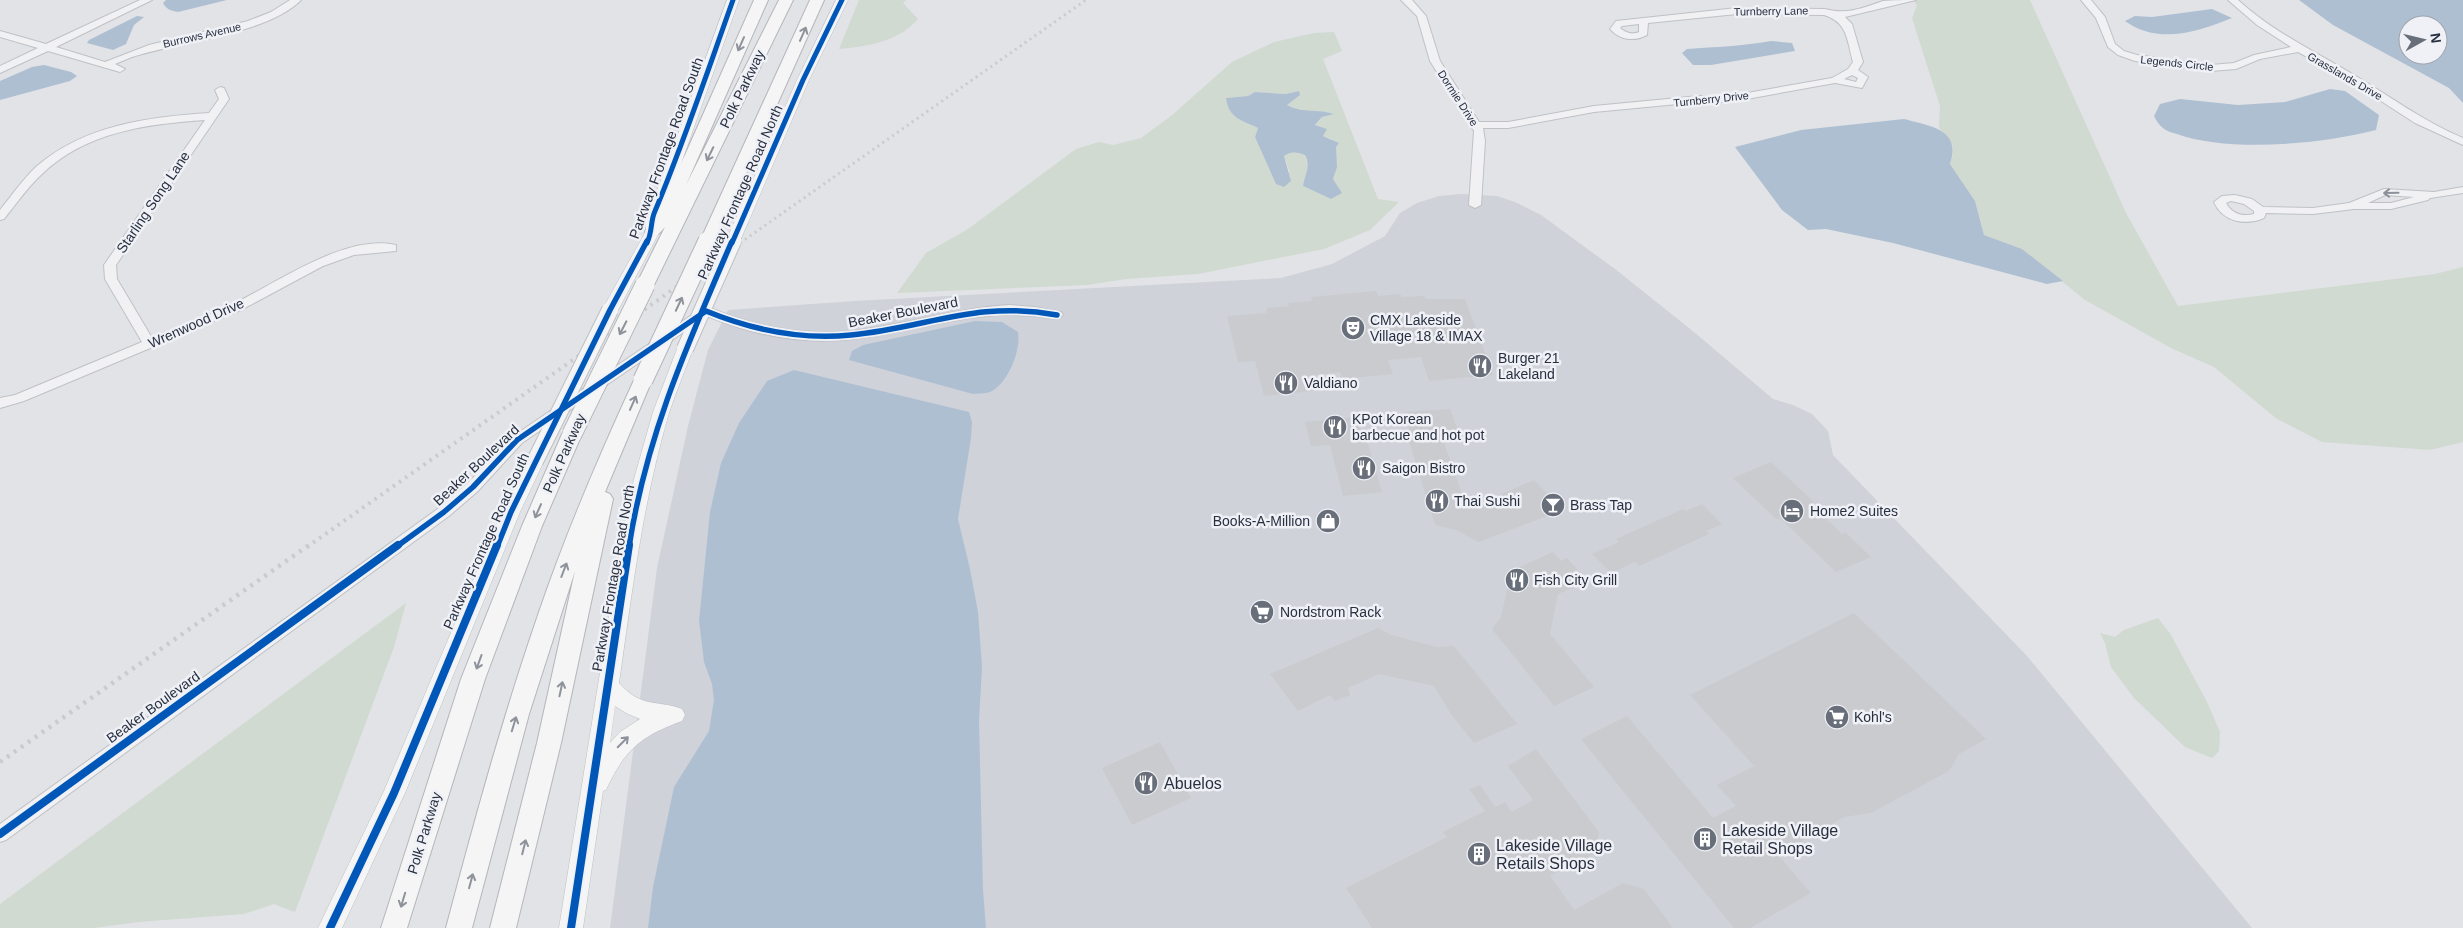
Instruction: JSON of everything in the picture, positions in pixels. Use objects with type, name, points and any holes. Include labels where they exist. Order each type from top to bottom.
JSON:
[{"type":"highway","points":[[652,230],[660,223],[693,155],[761,0]]},
{"type":"highway","name":"Polk Parkway","points":[[394,928],[473,679],[528,535],[572,434],[786,0]]},
{"type":"highway","points":[[459,928],[510,736],[561,578],[620,431],[817,0]]},
{"type":"highway","points":[[503,928],[550,743],[588,560],[620,431]]},
{"type":"main road","name":"Parkway Frontage Road South","points":[[330,928],[394,793],[507,521],[610,310],[652,230],[652,218],[669,178],[732,0]]},
{"type":"main road","name":"Parkway Frontage Road North","points":[[571,928],[630,542],[643,479],[661,412],[685,349],[803,80],[842,0]]},
{"type":"main road","points":[[591,799],[617,748],[630,735],[653,721],[676,716],[642,711],[626,705],[607,684]]},
{"type":"street","points":[[0,70],[130,0]]},
{"type":"street","points":[[0,65],[147,0]]},
{"type":"street","name":"Burrows Avenue","points":[[106,65],[143,48],[203,37],[256,21],[281,10],[296,0]]},
{"type":"street","name":"Dormie Drive","points":[[1406,0],[1416,7],[1426,22],[1433,59],[1476,125],[1480,141],[1475,205]]},
{"type":"street","points":[[1838,16],[1874,9],[1888,2],[1911,0]]},
{"type":"street","name":"Legends Circle","points":[[2086,0],[2100,17],[2111,45],[2120,52],[2134,58],[2211,68],[2236,66],[2257,57],[2297,49]]},
{"type":"street","name":"Grasslands Drive","points":[[2233,0],[2257,22],[2297,49],[2350,76],[2412,118],[2463,142]]},
{"type":"street","name":"Turnberry Lane","points":[[1643,21],[1712,13],[1761,10],[1817,11],[1838,16]]},
{"type":"street","points":[[1835,80],[1858,86],[1863,77],[1852,71],[1858,57],[1847,24],[1838,16]]},
{"type":"street","points":[[0,34],[120,69]]},
{"type":"street","name":"Turnberry Drive","points":[[1476,125],[1508,125],[1594,109],[1673,103],[1699,99],[1730,99],[1835,80],[1852,71]]},
{"type":"street","name":"Starling Song Lane","points":[[149,344],[111,279],[110,265],[224,99],[220,90]]},
{"type":"street","points":[[0,217],[4,207],[40,168],[61,152],[90,137],[126,125],[151,120],[213,116]]},
{"type":"street","points":[[2260,210],[2313,211],[2351,206],[2391,206],[2463,190]]},
{"type":"street","name":"Wrenwood Drive","points":[[0,403],[19,398],[236,307],[319,263],[364,250],[392,248]]},
{"type":"street","name":"Beaker Boulevard","points":[[0,834],[382,555],[444,512],[473,488],[518,440],[706,311],[757,329],[817,336],[873,332],[976,311],[1027,309],[1057,314]]},
{"type":"shaded area","points":[[859,0],[906,0],[903,3],[918,19],[902,33],[882,42],[839,49]]},
{"type":"shaded area","points":[[1913,0],[2030,0],[2126,213],[2178,306],[2435,274],[2463,267],[2463,442],[2430,450],[2322,442],[2277,419],[2214,367],[2171,348],[2085,300],[2022,249],[1984,235],[1975,201],[1950,164],[1953,152],[1952,144],[1939,128],[1940,106],[1912,18],[1917,5]]},
{"type":"shaded area","points":[[1334,32],[1342,51],[1323,59],[1378,199],[1399,202],[1370,230],[1324,249],[1198,274],[1126,279],[1087,285],[897,293],[926,253],[968,229],[1076,149],[1099,142],[1113,145],[1141,138],[1171,116],[1232,62],[1274,42],[1314,33]],"holes":[[[1299,91],[1299,95],[1286,105],[1302,110],[1333,114],[1322,117],[1315,126],[1323,136],[1332,139],[1335,149],[1336,164],[1333,179],[1341,193],[1331,199],[1303,186],[1308,168],[1305,155],[1294,152],[1284,156],[1290,173],[1268,163],[1255,137],[1258,128],[1248,123],[1226,98],[1248,96],[1255,92],[1286,94]]]},
{"type":"shaded area","points":[[1461,194],[1497,196],[1515,202],[1541,215],[1615,269],[1694,332],[1773,399],[1793,405],[1812,414],[1828,431],[1833,455],[2027,656],[2252,928],[610,928],[657,568],[688,426],[708,350],[728,310],[855,301],[1281,278],[1332,264],[1385,236],[1400,213],[1417,203],[1439,196]]},
{"type":"shaded area","points":[[406,603],[394,647],[295,912],[274,904],[244,914],[138,922],[94,928],[0,928],[0,904]]},
{"type":"shaded area","points":[[2158,618],[2171,635],[2207,702],[2220,732],[2219,751],[2212,758],[2185,747],[2134,698],[2111,667],[2105,643],[2100,633],[2115,637],[2124,630]]},
{"type":"water","points":[[166,0],[227,0],[178,12],[166,7],[163,3]]},
{"type":"water","points":[[2299,0],[2463,0],[2463,103],[2449,88],[2407,65],[2448,65],[2448,15],[2398,15],[2398,60],[2333,25]]},
{"type":"water","points":[[2212,9],[2232,18],[2206,28],[2178,34],[2151,33],[2125,21],[2135,16],[2152,17]]},
{"type":"water","points":[[137,16],[144,17],[134,25],[126,44],[113,50],[87,43],[89,40]]},
{"type":"water","points":[[1771,41],[1792,43],[1795,51],[1711,65],[1693,65],[1682,53],[1687,49]]},
{"type":"water","points":[[44,65],[71,72],[77,76],[70,81],[0,100],[0,81],[32,67]]},
{"type":"water","points":[[2330,89],[2345,91],[2379,115],[2376,130],[2329,139],[2249,145],[2198,140],[2170,132],[2160,125],[2154,116],[2160,104],[2180,99],[2238,105],[2285,102]]},
{"type":"water","points":[[1299,91],[1300,95],[1287,105],[1298,109],[1334,114],[1322,117],[1315,125],[1327,129],[1323,136],[1339,143],[1336,147],[1337,167],[1333,179],[1342,193],[1331,199],[1303,186],[1308,163],[1305,155],[1299,153],[1284,156],[1291,181],[1284,187],[1276,184],[1255,137],[1258,128],[1233,115],[1226,98],[1248,96],[1255,92],[1286,94]]},
{"type":"water","points":[[1904,119],[1933,127],[1948,136],[1952,143],[1953,152],[1950,164],[1975,201],[1984,235],[2022,249],[2063,281],[2047,284],[1893,243],[1826,229],[1808,230],[1782,210],[1735,147],[1801,130]]},
{"type":"water","points":[[975,321],[1002,322],[1018,332],[1016,356],[1004,380],[990,392],[973,394],[849,360],[852,351],[863,345]]},
{"type":"water","points":[[794,370],[969,412],[972,422],[971,438],[958,519],[978,612],[982,667],[979,721],[983,890],[986,928],[648,928],[653,887],[674,787],[709,731],[714,700],[712,684],[704,662],[699,621],[710,512],[721,463],[739,423],[767,381]]},
{"type":"building","name":"CMX Lakeside Village 18 & IMAX","points":[[1376,291],[1378,296],[1400,294],[1402,297],[1424,296],[1426,299],[1465,299],[1493,375],[1429,381],[1421,357],[1388,360],[1393,374],[1342,379],[1340,372],[1308,376],[1313,391],[1264,396],[1255,361],[1238,362],[1227,316],[1266,313],[1267,308],[1289,306],[1288,303],[1312,301],[1311,297]]},
{"type":"building","points":[[1450,409],[1459,433],[1441,434],[1465,502],[1476,505],[1534,480],[1563,510],[1479,542],[1456,530],[1435,525],[1408,438],[1412,437],[1404,412]]},
{"type":"building","points":[[1356,417],[1363,441],[1367,441],[1382,492],[1343,496],[1330,445],[1311,446],[1305,422]]},
{"type":"building","name":"Home2 Suites","points":[[1771,462],[1814,502],[1810,504],[1842,534],[1845,532],[1871,557],[1836,572],[1780,518],[1776,519],[1733,478]]},
{"type":"building","points":[[1702,504],[1722,524],[1706,531],[1709,534],[1639,566],[1635,562],[1611,573],[1592,554],[1619,542],[1616,539],[1683,509],[1686,511]]},
{"type":"building","points":[[1553,552],[1561,561],[1567,558],[1577,569],[1572,572],[1582,584],[1558,594],[1550,634],[1594,687],[1554,706],[1492,629],[1501,617],[1508,586],[1506,573]]},
{"type":"building","name":"Kohl's","points":[[1854,613],[1986,739],[1959,754],[1949,771],[1871,813],[1844,817],[1778,855],[1811,893],[1750,928],[1734,928],[1581,739],[1627,716],[1713,818],[1736,806],[1717,785],[1754,766],[1690,695]]},
{"type":"building","points":[[1378,628],[1391,635],[1437,647],[1454,646],[1517,724],[1474,743],[1451,714],[1434,686],[1379,674],[1348,688],[1350,695],[1335,701],[1330,695],[1298,711],[1270,674]]},
{"type":"building","name":"Abuelos","points":[[1160,742],[1191,798],[1132,825],[1102,768]]},
{"type":"building","name":"Lakeside Village Retails Shops","points":[[1536,749],[1599,832],[1594,854],[1550,876],[1574,910],[1623,883],[1644,889],[1673,928],[1372,928],[1346,888],[1447,837],[1443,832],[1485,811],[1469,789],[1480,785],[1495,807],[1505,802],[1512,812],[1533,800],[1508,766]]},
{"type":"railway","points":[[740,243],[1086,0]]},
{"type":"railway","points":[[307,547],[742,241]]},
{"type":"railway","points":[[0,762],[309,545]]},
{"type":"cycle path","points":[[330,928],[394,793],[511,512],[610,310],[653,231],[652,218],[669,178],[733,0]]},
{"type":"cycle path","points":[[571,928],[630,542],[643,479],[661,412],[685,349],[803,80],[842,0]]},
{"type":"cycle path","points":[[0,834],[444,512],[473,487],[517,440],[706,311],[746,326],[767,331],[831,337],[873,332],[987,310],[1010,309],[1057,315]]},
{"type":"place","name":"CMX Lakeside Village 18 & IMAX","points":[[1353,328]]},
{"type":"place","name":"Burger 21 Lakeland","points":[[1480,366]]},
{"type":"place","name":"Valdiano","points":[[1286,383]]},
{"type":"place","name":"KPot Korean barbecue and hot pot","points":[[1335,427]]},
{"type":"place","name":"Saigon Bistro","points":[[1364,468]]},
{"type":"place","name":"Thai Sushi","points":[[1437,501]]},
{"type":"place","name":"Brass Tap","points":[[1553,505]]},
{"type":"place","name":"Home2 Suites","points":[[1792,511]]},
{"type":"place","name":"Books-A-Million","points":[[1328,521]]},
{"type":"place","name":"Fish City Grill","points":[[1517,580]]},
{"type":"place","name":"Nordstrom Rack","points":[[1262,612]]},
{"type":"place","name":"Kohl's","points":[[1837,717]]},
{"type":"place","name":"Abuelos","points":[[1146,783]]},
{"type":"place","name":"Lakeside Village Retail Shops","points":[[1705,839]]},
{"type":"place","name":"Lakeside Village Retails Shops","points":[[1479,854]]}]
